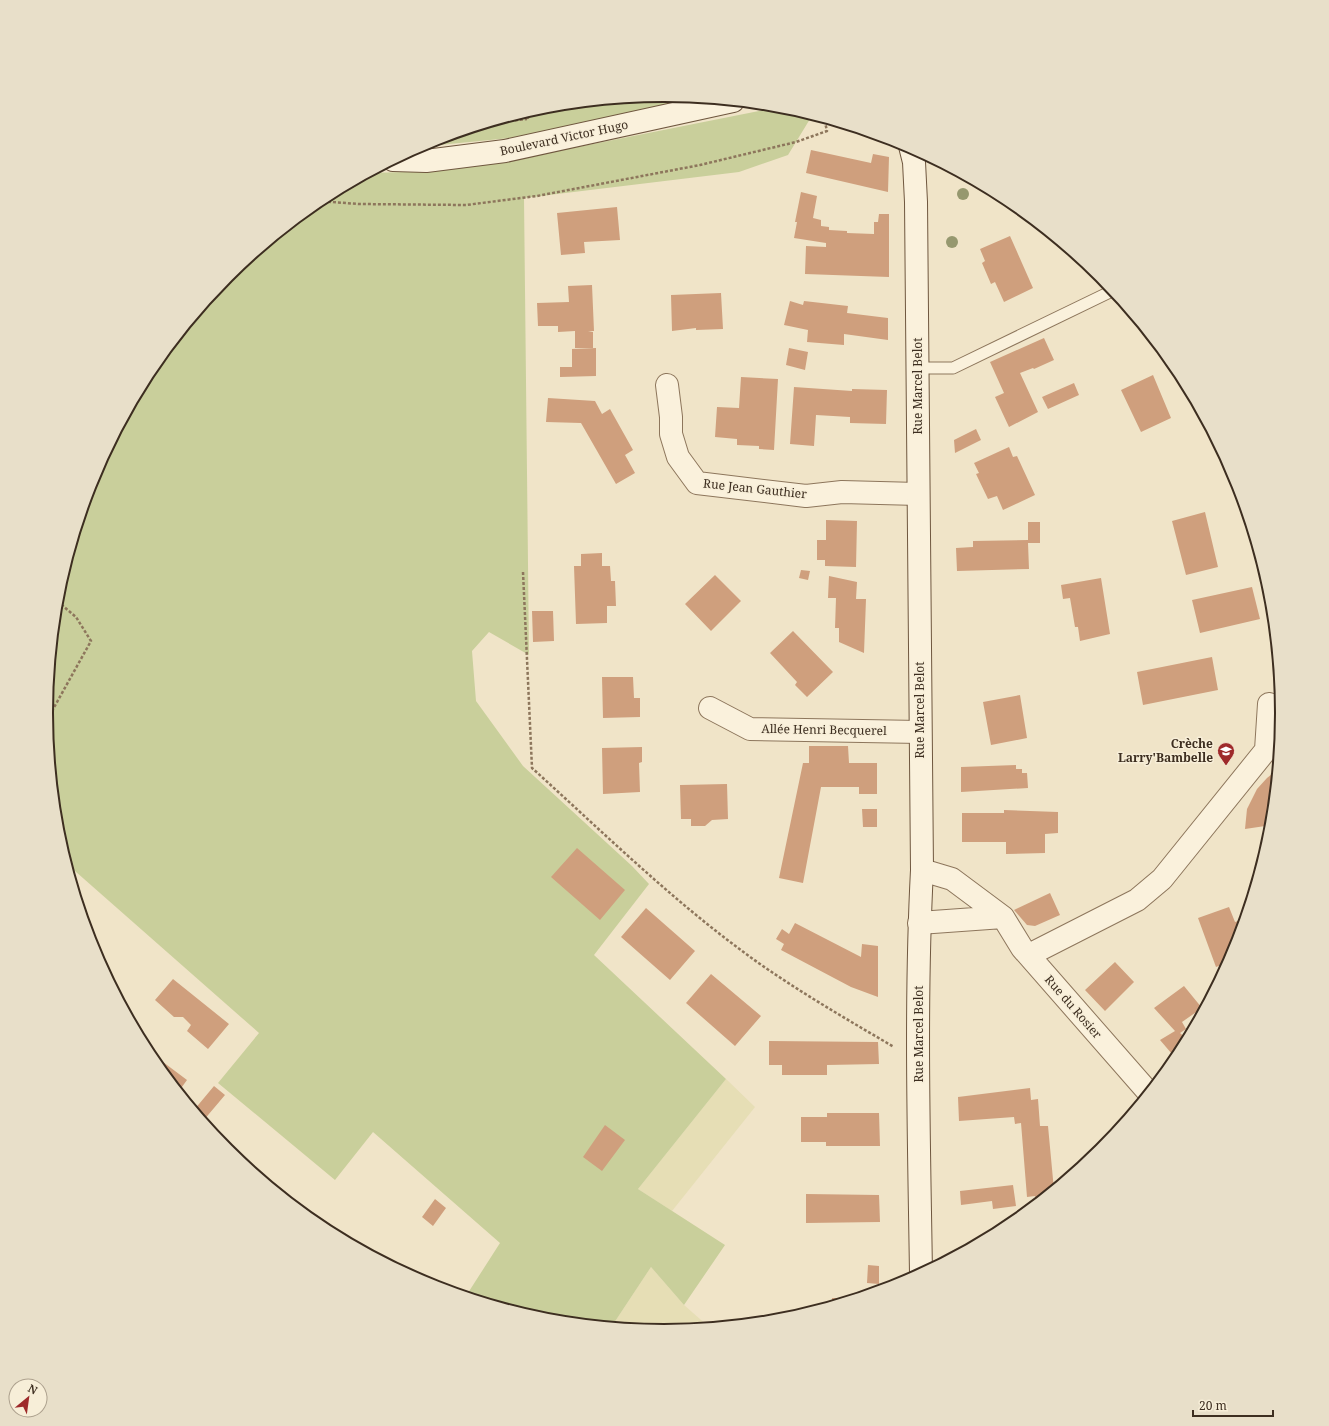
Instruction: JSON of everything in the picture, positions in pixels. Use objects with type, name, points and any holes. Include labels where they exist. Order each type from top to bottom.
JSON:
[{"type":"main road","name":"Boulevard Victor Hugo","points":[[404,160],[426,161],[505,152],[718,104]]},
{"type":"main road","name":"Rue Marcel Belot","points":[[912,154],[914,162],[916,202],[922,870],[919,923],[918,1061],[921,1268]]},
{"type":"main road","name":"Rue Jean Gauthier","points":[[667,385],[671,417],[671,434],[678,457],[697,483],[806,496],[842,492],[918,494]]},
{"type":"main road","points":[[1029,955],[1137,900],[1162,878],[1266,750],[1275,703]]},
{"type":"main road","name":"Allée Henri Becquerel","points":[[710,708],[750,728],[920,732]]},
{"type":"main road","name":"Rue du Rosier","points":[[922,870],[952,879],[1003,917],[1022,948],[1145,1091]]},
{"type":"main road","points":[[919,923],[1003,917]]},
{"type":"lane","points":[[918,368],[953,368],[1108,293]]},
{"type":"path","points":[[511,121],[536,117]]},
{"type":"path","points":[[330,202],[358,204],[466,205],[536,196],[700,165],[796,142],[827,131],[825,123]]},
{"type":"path","points":[[523,572],[532,768],[668,892],[758,963],[812,1000],[918,1061]]},
{"type":"path","points":[[53,709],[91,641],[76,617],[63,605]]},
{"type":"shaded area","points":[[726,1079],[755,1107],[672,1211],[638,1189]]},
{"type":"shaded area","points":[[651,1267],[684,1305],[704,1323],[664,1324],[615,1322]]},
{"type":"green space","points":[[682,102],[510,138],[438,145],[506,122],[545,113],[625,103]]},
{"type":"green space","points":[[764,110],[810,119],[788,155],[739,172],[524,198],[529,655],[489,632],[472,651],[476,701],[523,766],[632,866],[649,884],[594,955],[726,1079],[638,1189],[725,1245],[684,1305],[651,1267],[615,1322],[545,1313],[506,1304],[468,1292],[500,1243],[373,1132],[335,1180],[218,1083],[259,1033],[74,870],[58,793],[54,753],[54,673],[58,633],[74,555],[85,516],[116,443],[135,407],[156,373],[179,341],[205,310],[261,253],[292,228],[359,183],[379,173],[440,171],[578,147]]},
{"type":"building","points":[[811,150],[871,163],[873,154],[889,157],[888,192],[806,173]]},
{"type":"building","points":[[801,192],[817,196],[813,218],[821,220],[821,226],[829,227],[829,230],[847,231],[847,233],[874,234],[874,222],[878,222],[879,214],[889,214],[889,277],[805,274],[806,246],[826,247],[826,243],[794,238],[797,222],[795,222]]},
{"type":"building","points":[[617,207],[620,240],[584,242],[585,253],[561,255],[557,213]]},
{"type":"building","points":[[1010,236],[1033,288],[1004,302],[995,282],[991,284],[982,263],[985,261],[980,249]]},
{"type":"building","points":[[592,285],[594,331],[588,331],[593,332],[593,348],[575,348],[575,331],[558,332],[558,326],[538,326],[537,303],[569,302],[568,286]]},
{"type":"building","points":[[721,293],[723,329],[696,330],[696,328],[672,331],[671,295]]},
{"type":"building","points":[[790,301],[803,305],[804,301],[848,306],[847,313],[888,318],[888,340],[844,334],[844,345],[807,342],[808,330],[784,325]]},
{"type":"building","points":[[1044,338],[1054,360],[1034,369],[1033,368],[1020,373],[1038,412],[1009,427],[995,397],[1004,393],[990,362]]},
{"type":"building","points":[[596,348],[596,376],[560,377],[560,367],[572,367],[572,349]]},
{"type":"building","points":[[789,348],[808,352],[805,370],[786,365]]},
{"type":"building","points":[[1153,375],[1171,418],[1141,432],[1121,390]]},
{"type":"building","points":[[741,377],[778,379],[774,450],[759,449],[759,446],[737,445],[737,439],[715,437],[717,407],[739,408]]},
{"type":"building","points":[[1074,383],[1079,395],[1048,409],[1042,397]]},
{"type":"building","points":[[794,387],[852,391],[852,389],[887,390],[886,424],[850,423],[850,417],[816,415],[814,446],[790,444]]},
{"type":"building","points":[[548,398],[595,401],[602,414],[610,409],[633,450],[625,455],[635,473],[616,484],[581,423],[546,422]]},
{"type":"building","points":[[976,429],[981,440],[955,453],[954,440]]},
{"type":"building","points":[[1009,447],[1013,457],[1017,456],[1035,495],[1003,510],[997,496],[988,499],[976,474],[979,473],[974,463]]},
{"type":"building","points":[[1205,512],[1218,567],[1186,575],[1172,521]]},
{"type":"building","points":[[826,520],[857,521],[856,567],[825,566],[825,560],[817,560],[817,540],[826,540]]},
{"type":"building","points":[[1028,522],[1040,522],[1040,543],[1028,543],[1029,569],[957,571],[956,548],[973,547],[973,541],[1028,540]]},
{"type":"building","points":[[602,553],[602,566],[610,566],[611,581],[615,581],[616,606],[607,606],[607,623],[576,624],[574,566],[581,566],[581,554]]},
{"type":"building","points":[[801,570],[810,571],[808,580],[799,578]]},
{"type":"building","points":[[715,575],[741,601],[711,631],[685,604]]},
{"type":"building","points":[[829,576],[857,582],[856,599],[866,599],[864,653],[839,642],[839,628],[835,628],[836,598],[828,598]]},
{"type":"building","points":[[1101,578],[1110,634],[1080,641],[1078,627],[1075,627],[1070,598],[1063,599],[1061,585]]},
{"type":"building","points":[[1252,587],[1260,619],[1200,633],[1192,600]]},
{"type":"building","points":[[532,611],[553,611],[554,641],[533,642]]},
{"type":"building","points":[[793,631],[833,672],[807,697],[795,685],[797,682],[770,653]]},
{"type":"building","points":[[1212,657],[1218,690],[1143,705],[1137,672]]},
{"type":"building","points":[[602,677],[633,677],[634,698],[640,698],[640,717],[603,718]]},
{"type":"building","points":[[1020,695],[1027,738],[991,745],[983,702]]},
{"type":"building","points":[[809,746],[848,746],[849,763],[877,763],[877,794],[859,794],[859,787],[821,787],[803,883],[779,878],[803,763],[809,763]]},
{"type":"building","points":[[642,747],[642,762],[639,763],[640,792],[603,794],[602,748]]},
{"type":"building","points":[[1016,765],[1016,769],[1022,769],[1022,773],[1027,773],[1028,788],[961,792],[961,767]]},
{"type":"building","points":[[1273,773],[1265,826],[1245,829],[1247,809],[1257,789]]},
{"type":"building","points":[[727,784],[728,819],[712,820],[705,826],[691,826],[691,819],[681,819],[680,785]]},
{"type":"building","points":[[862,809],[877,809],[877,827],[863,827]]},
{"type":"building","points":[[1004,810],[1058,812],[1058,833],[1045,834],[1045,853],[1006,854],[1006,842],[962,842],[962,813],[1004,813]]},
{"type":"building","points":[[577,848],[625,890],[600,920],[551,877]]},
{"type":"building","points":[[1050,893],[1060,915],[1035,926],[1027,925],[1014,910]]},
{"type":"building","points":[[1229,907],[1235,922],[1240,920],[1221,965],[1216,967],[1198,918]]},
{"type":"building","points":[[646,908],[695,951],[670,980],[621,937]]},
{"type":"building","points":[[795,923],[861,957],[862,944],[878,946],[878,997],[851,987],[781,950],[784,944],[776,939],[782,929],[789,934]]},
{"type":"building","points":[[1115,962],[1134,982],[1105,1011],[1085,990]]},
{"type":"building","points":[[711,974],[761,1016],[735,1046],[686,1003]]},
{"type":"building","points":[[173,979],[229,1024],[208,1049],[187,1031],[191,1025],[183,1017],[174,1017],[155,1000]]},
{"type":"building","points":[[1184,986],[1201,1006],[1199,1010],[1182,1022],[1186,1029],[1180,1033],[1183,1036],[1172,1054],[1160,1040],[1175,1031],[1154,1008]]},
{"type":"building","points":[[769,1041],[878,1042],[879,1064],[827,1065],[827,1075],[782,1075],[782,1065],[769,1065]]},
{"type":"building","points":[[162,1061],[187,1080],[181,1088]]},
{"type":"building","points":[[214,1086],[225,1095],[206,1117],[197,1106]]},
{"type":"building","points":[[1030,1088],[1031,1100],[1038,1099],[1040,1126],[1048,1126],[1054,1185],[1035,1199],[1035,1196],[1027,1197],[1021,1123],[1015,1124],[1014,1117],[959,1121],[958,1097]]},
{"type":"building","points":[[827,1113],[879,1113],[880,1146],[826,1146],[826,1142],[801,1142],[801,1117],[827,1117]]},
{"type":"building","points":[[605,1125],[625,1140],[602,1171],[583,1157]]},
{"type":"building","points":[[1013,1185],[1016,1206],[993,1209],[992,1201],[961,1205],[960,1191]]},
{"type":"building","points":[[806,1194],[879,1195],[880,1222],[806,1223]]},
{"type":"building","points":[[435,1199],[446,1208],[433,1226],[422,1217]]},
{"type":"building","points":[[868,1265],[879,1266],[879,1284],[867,1283]]},
{"type":"building","points":[[832,1298],[842,1298],[832,1301]]},
{"type":"place","name":"Crèche Larry'Bambelle","points":[[1226,766]]}]
